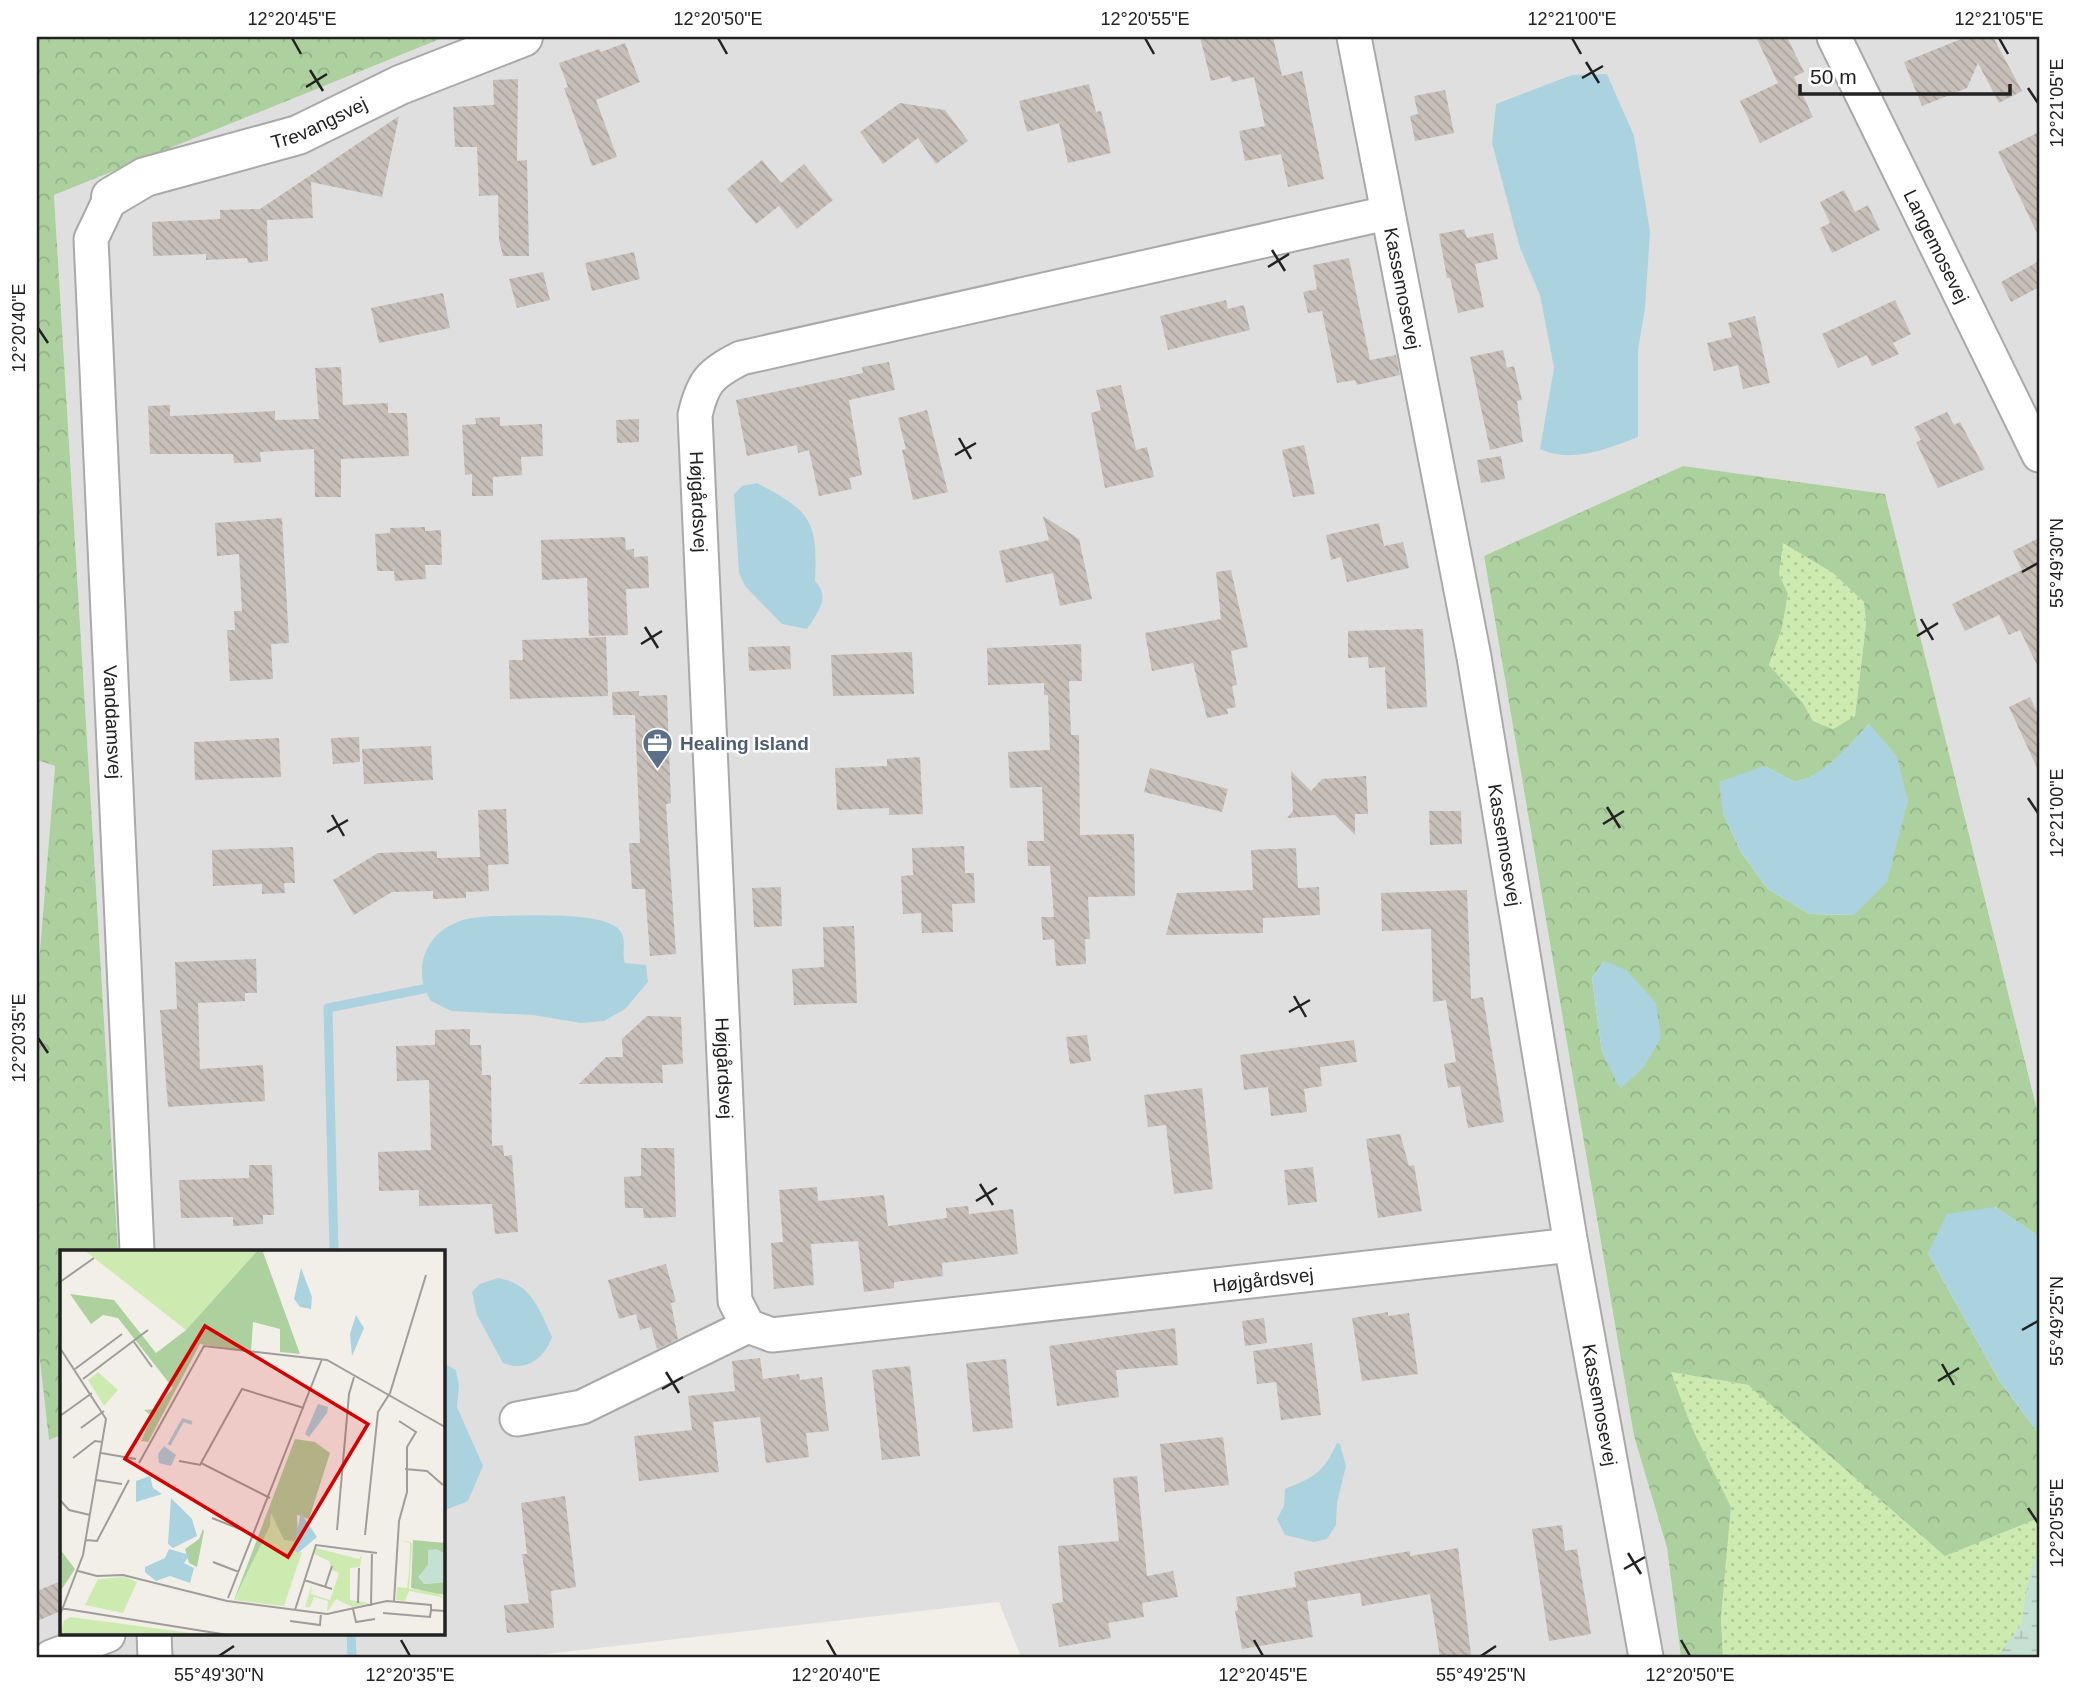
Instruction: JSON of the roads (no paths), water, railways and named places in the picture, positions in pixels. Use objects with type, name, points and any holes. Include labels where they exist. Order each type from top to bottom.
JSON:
[{"type":"street","name":"Trevangsvej","points":[[111,197],[145,177],[298,135],[400,85],[523,37]]},
{"type":"street","name":"Kassemosevej","points":[[1354,37],[1474,657],[1571,1245],[1646,1657]]},
{"type":"street","name":"Langemosevej","points":[[1833,37],[2039,455]]},
{"type":"street","name":"Vanddamsvej","points":[[111,197],[91,239],[136,1250]]},
{"type":"street","name":"Højgårdsvej","points":[[1387,213],[741,358],[716,371],[701,388],[695,415],[735,1301],[748,1326],[772,1335],[1571,1245]]},
{"type":"street","points":[[517,1419],[582,1407],[748,1326]]},
{"type":"street","points":[[51,1657],[108,1634]]},
{"type":"street","points":[[154,1634],[155,1657]]},
{"type":"water","points":[[1607,74],[1634,136],[1650,231],[1645,308],[1638,350],[1638,437],[1589,453],[1564,455],[1540,449],[1554,368],[1540,295],[1520,248],[1492,143],[1496,104],[1572,75]]},
{"type":"water","points":[[757,483],[789,501],[807,519],[812,530],[816,560],[815,581],[820,587],[822,599],[819,610],[807,629],[782,624],[745,586],[739,573],[734,494],[742,486]]},
{"type":"water","points":[[1869,724],[1897,756],[1908,801],[1887,882],[1854,915],[1810,914],[1768,889],[1741,852],[1723,813],[1719,782],[1764,766],[1795,782],[1806,778],[1836,759]]},
{"type":"water","points":[[493,916],[582,917],[613,925],[623,936],[625,963],[646,965],[648,982],[625,1009],[604,1021],[581,1023],[533,1015],[451,1011],[431,1001],[422,978],[422,966],[430,944],[438,934],[460,921]]},
{"type":"water","points":[[1604,961],[1626,970],[1656,1003],[1661,1038],[1643,1068],[1620,1089],[1602,1052],[1592,978]]},
{"type":"water","points":[[1995,1207],[2039,1236],[2039,1434],[1999,1380],[1928,1253],[1947,1214]]},
{"type":"water","points":[[498,1278],[510,1281],[527,1292],[552,1337],[544,1352],[527,1365],[503,1363],[477,1315],[472,1292],[480,1284]]},
{"type":"water","points":[[444,1364],[456,1370],[459,1386],[457,1407],[483,1466],[468,1501],[444,1511],[444,1386]]},
{"type":"water","points":[[1337,1443],[1340,1444],[1346,1466],[1337,1503],[1336,1525],[1327,1539],[1314,1542],[1285,1535],[1277,1519],[1284,1506],[1285,1489],[1317,1473]]},
{"type":"waterway","points":[[334,1250],[328,1008],[423,989]]},
{"type":"waterway","points":[[351,1634],[352,1657]]},
{"type":"place","name":"Healing Island","points":[[657,770]]}]
